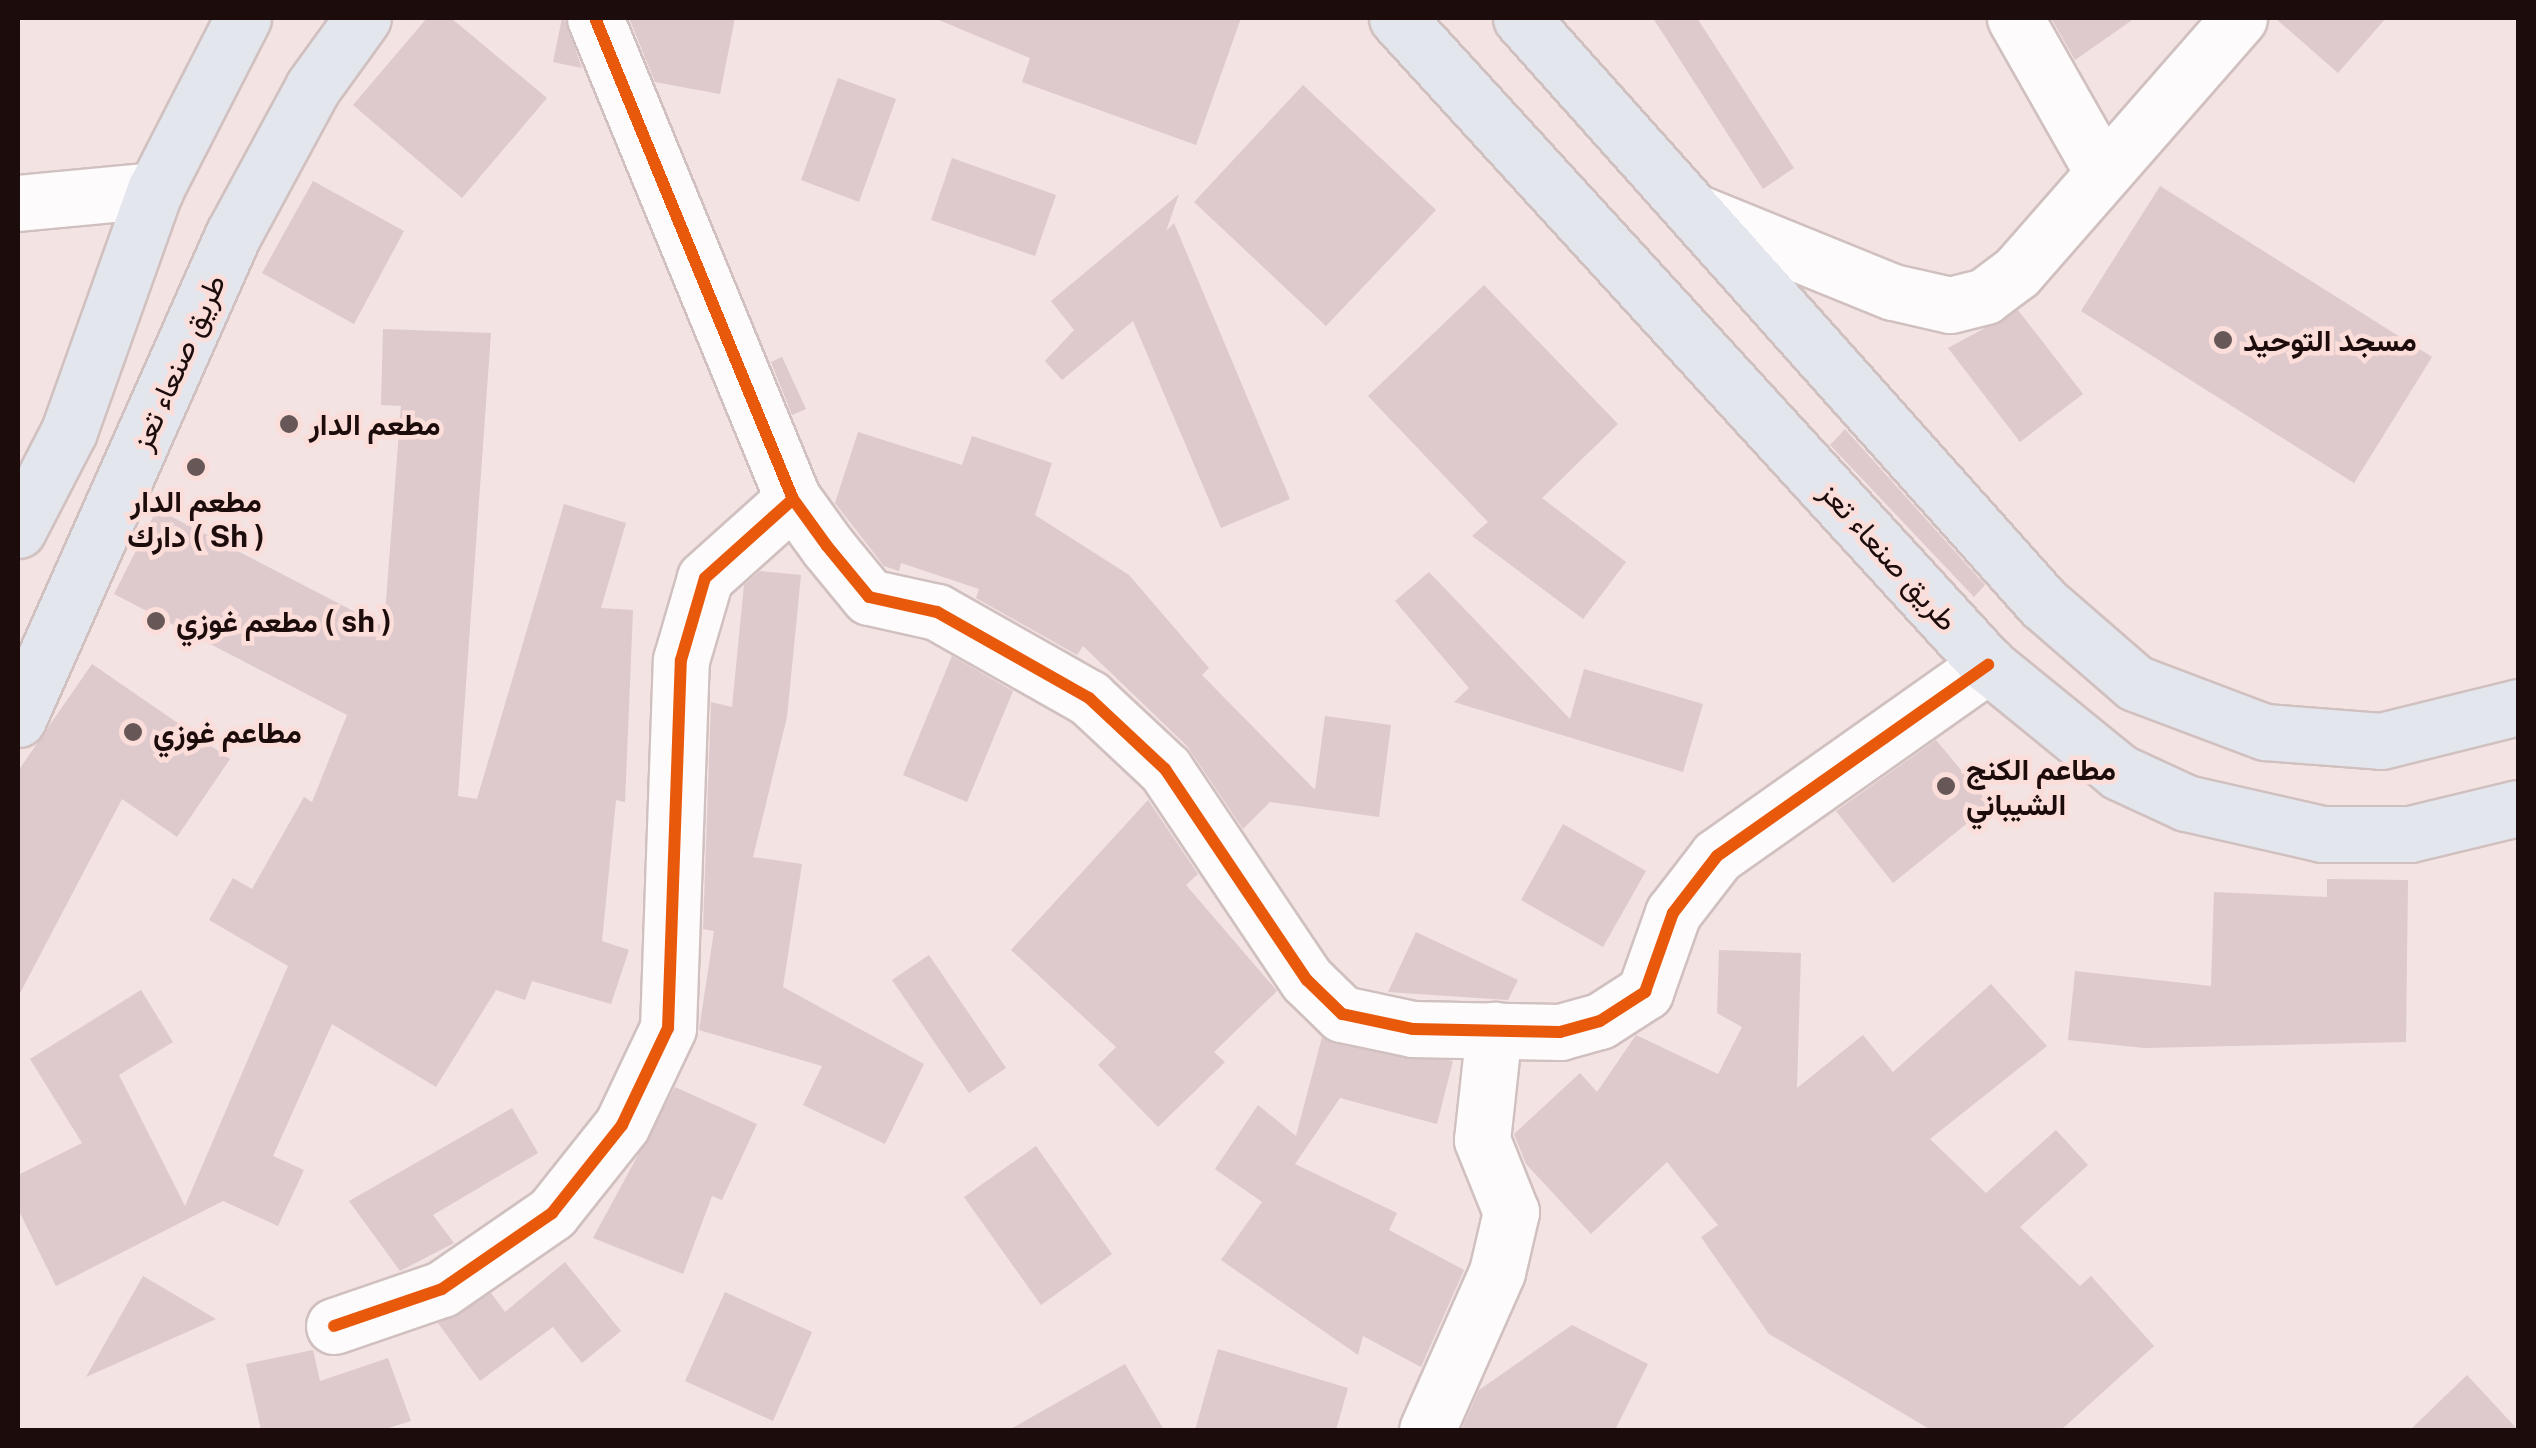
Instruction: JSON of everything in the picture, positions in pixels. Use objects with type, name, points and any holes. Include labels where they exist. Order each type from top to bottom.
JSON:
[{"type":"highway","points":[[18,530],[70,431],[154,190],[243,18]]},
{"type":"highway","name":"طريق صنعاء تعز","points":[[18,718],[234,235],[312,87],[363,18]]},
{"type":"highway","name":"طريق صنعاء تعز","points":[[1397,18],[1988,665],[2118,772],[2186,803],[2322,834],[2410,834],[2518,808]]},
{"type":"highway","points":[[1521,18],[2043,603],[2135,683],[2265,732],[2381,742],[2518,707]]},
{"type":"street","points":[[595,18],[793,499],[869,598],[938,612],[1013,648],[1089,698],[1165,768],[1307,980],[1342,1014],[1414,1028],[1560,1032],[1645,992],[1673,913],[1717,856],[1988,665]]},
{"type":"street","points":[[2015,18],[2102,171]]},
{"type":"street","points":[[1698,213],[1893,292],[1950,304],[1984,296],[2017,272],[2239,18]]},
{"type":"street","points":[[18,203],[154,190]]},
{"type":"street","points":[[334,1326],[442,1289],[552,1213],[622,1124],[668,1028],[681,660],[706,578],[793,499]]},
{"type":"street","points":[[1428,1430],[1497,1272],[1512,1212],[1482,1140],[1494,1030]]},
{"type":"building","points":[[427,18],[451,18],[547,98],[462,198],[353,105]]},
{"type":"building","points":[[564,18],[582,68],[553,62]]},
{"type":"building","points":[[629,18],[735,18],[720,94],[655,82]]},
{"type":"building","points":[[934,18],[1241,18],[1196,145],[1022,82],[1030,58]]},
{"type":"building","points":[[1653,18],[1697,18],[1794,168],[1763,189]]},
{"type":"building","points":[[2051,18],[2135,18],[2075,60]]},
{"type":"building","points":[[2275,18],[2386,18],[2338,73]]},
{"type":"building","points":[[838,78],[896,99],[859,202],[801,180]]},
{"type":"building","points":[[1303,85],[1436,210],[1326,326],[1194,202]]},
{"type":"building","points":[[952,158],[1056,195],[1035,256],[931,220]]},
{"type":"building","points":[[313,181],[404,231],[354,324],[262,273]]},
{"type":"building","points":[[2160,186],[2432,357],[2354,483],[2081,311]]},
{"type":"building","points":[[1179,194],[1166,231],[1174,223],[1290,499],[1221,528],[1133,321],[1062,380],[1045,361],[1074,330],[1051,301]]},
{"type":"building","points":[[1484,285],[1618,424],[1542,498],[1626,562],[1583,619],[1472,536],[1488,522],[1368,396]]},
{"type":"building","points":[[2018,310],[2083,394],[2020,442],[1948,348]]},
{"type":"building","points":[[383,329],[491,333],[458,796],[477,799],[564,504],[626,523],[601,608],[633,610],[625,802],[616,800],[602,941],[629,950],[611,1004],[532,981],[525,1000],[496,990],[436,1087],[332,1024],[273,1156],[304,1170],[278,1226],[223,1201],[56,1286],[18,1209],[18,1175],[82,1143],[30,1059],[141,990],[173,1042],[119,1075],[185,1206],[288,966],[209,920],[233,878],[252,889],[304,797],[312,802],[347,715],[114,594],[157,509],[384,627],[401,406],[381,405]]},
{"type":"building","points":[[782,357],[806,409],[792,415],[771,362]]},
{"type":"building","points":[[1845,429],[1985,585],[1974,597],[1830,445]]},
{"type":"building","points":[[858,432],[962,465],[972,436],[1052,463],[1035,515],[1129,575],[1209,668],[1202,675],[1315,790],[1325,716],[1391,725],[1379,817],[1270,802],[1243,829],[1187,746],[1083,646],[1077,655],[976,598],[979,589],[901,563],[899,571],[884,566],[835,503]]},
{"type":"building","points":[[760,571],[801,575],[787,717],[753,857],[802,864],[783,987],[924,1064],[885,1144],[803,1105],[822,1066],[699,1030],[714,931],[703,929],[711,702],[732,707],[744,585]]},
{"type":"building","points":[[1429,572],[1570,719],[1584,669],[1703,704],[1683,772],[1454,702],[1469,688],[1395,601]]},
{"type":"building","points":[[952,656],[1013,691],[967,802],[903,775]]},
{"type":"building","points":[[92,664],[230,759],[177,837],[122,799],[18,997],[18,771]]},
{"type":"building","points":[[1936,740],[1990,805],[1893,883],[1836,811]]},
{"type":"building","points":[[1148,800],[1198,874],[1186,885],[1277,991],[1214,1052],[1225,1062],[1158,1127],[1098,1065],[1116,1047],[1011,950]]},
{"type":"building","points":[[1563,824],[1646,871],[1603,947],[1521,900]]},
{"type":"building","points":[[2327,879],[2408,880],[2406,1042],[2144,1048],[2068,1040],[2075,971],[2211,986],[2214,892],[2327,897]]},
{"type":"building","points":[[1416,932],[1518,980],[1508,1000],[1388,992]]},
{"type":"building","points":[[1719,950],[1801,953],[1797,1088],[1863,1035],[1893,1072],[1991,984],[2047,1046],[1930,1139],[1986,1193],[2056,1130],[2088,1165],[2020,1227],[2080,1286],[2091,1276],[2154,1346],[2061,1430],[1931,1430],[1769,1334],[1701,1237],[1718,1225],[1667,1162],[1591,1234],[1526,1164],[1514,1134],[1580,1073],[1597,1092],[1636,1035],[1718,1074],[1742,1027],[1717,1013]]},
{"type":"building","points":[[929,955],[1006,1068],[969,1093],[892,980]]},
{"type":"building","points":[[1322,1037],[1453,1061],[1437,1124],[1340,1098],[1295,1164],[1397,1213],[1389,1230],[1464,1270],[1421,1367],[1363,1336],[1358,1355],[1221,1260],[1262,1202],[1215,1169],[1258,1105],[1296,1136]]},
{"type":"building","points":[[675,1087],[757,1124],[722,1200],[712,1196],[683,1274],[593,1238]]},
{"type":"building","points":[[512,1108],[538,1153],[433,1215],[454,1243],[400,1271],[349,1201]]},
{"type":"building","points":[[1036,1146],[1112,1254],[1041,1305],[964,1197]]},
{"type":"building","points":[[565,1262],[621,1331],[582,1363],[553,1327],[480,1381],[438,1323],[491,1293],[505,1312]]},
{"type":"building","points":[[143,1276],[216,1319],[86,1377]]},
{"type":"building","points":[[725,1292],[812,1332],[773,1421],[685,1381]]},
{"type":"building","points":[[1572,1325],[1648,1364],[1615,1430],[1461,1430],[1479,1390]]},
{"type":"building","points":[[1218,1349],[1348,1388],[1336,1430],[1195,1430]]},
{"type":"building","points":[[313,1350],[320,1381],[388,1358],[411,1421],[382,1430],[261,1430],[246,1364]]},
{"type":"building","points":[[1125,1364],[1164,1430],[1009,1430]]},
{"type":"building","points":[[2467,1375],[2518,1430],[2410,1430]]},
{"type":"cycle path","points":[[595,18],[793,499],[827,546],[869,597],[937,612],[1089,698],[1165,769],[1307,980],[1342,1014],[1413,1029],[1560,1032],[1600,1021],[1645,992],[1673,913],[1717,856],[1988,665]]},
{"type":"cycle path","points":[[334,1326],[442,1289],[552,1213],[622,1125],[668,1028],[681,660],[705,578],[793,499]]},
{"type":"place","name":"مسجد التوحيد","points":[[2223,340]]},
{"type":"place","name":"مطعم الدار","points":[[289,424]]},
{"type":"place","name":"مطعم الدار دارك ( Sh )","points":[[196,467]]},
{"type":"place","name":"مطعم غوزي ( sh )","points":[[156,621]]},
{"type":"place","name":"مطاعم غوزي","points":[[133,732]]},
{"type":"place","name":"مطاعم الكنج الشيباني","points":[[1946,786]]}]
